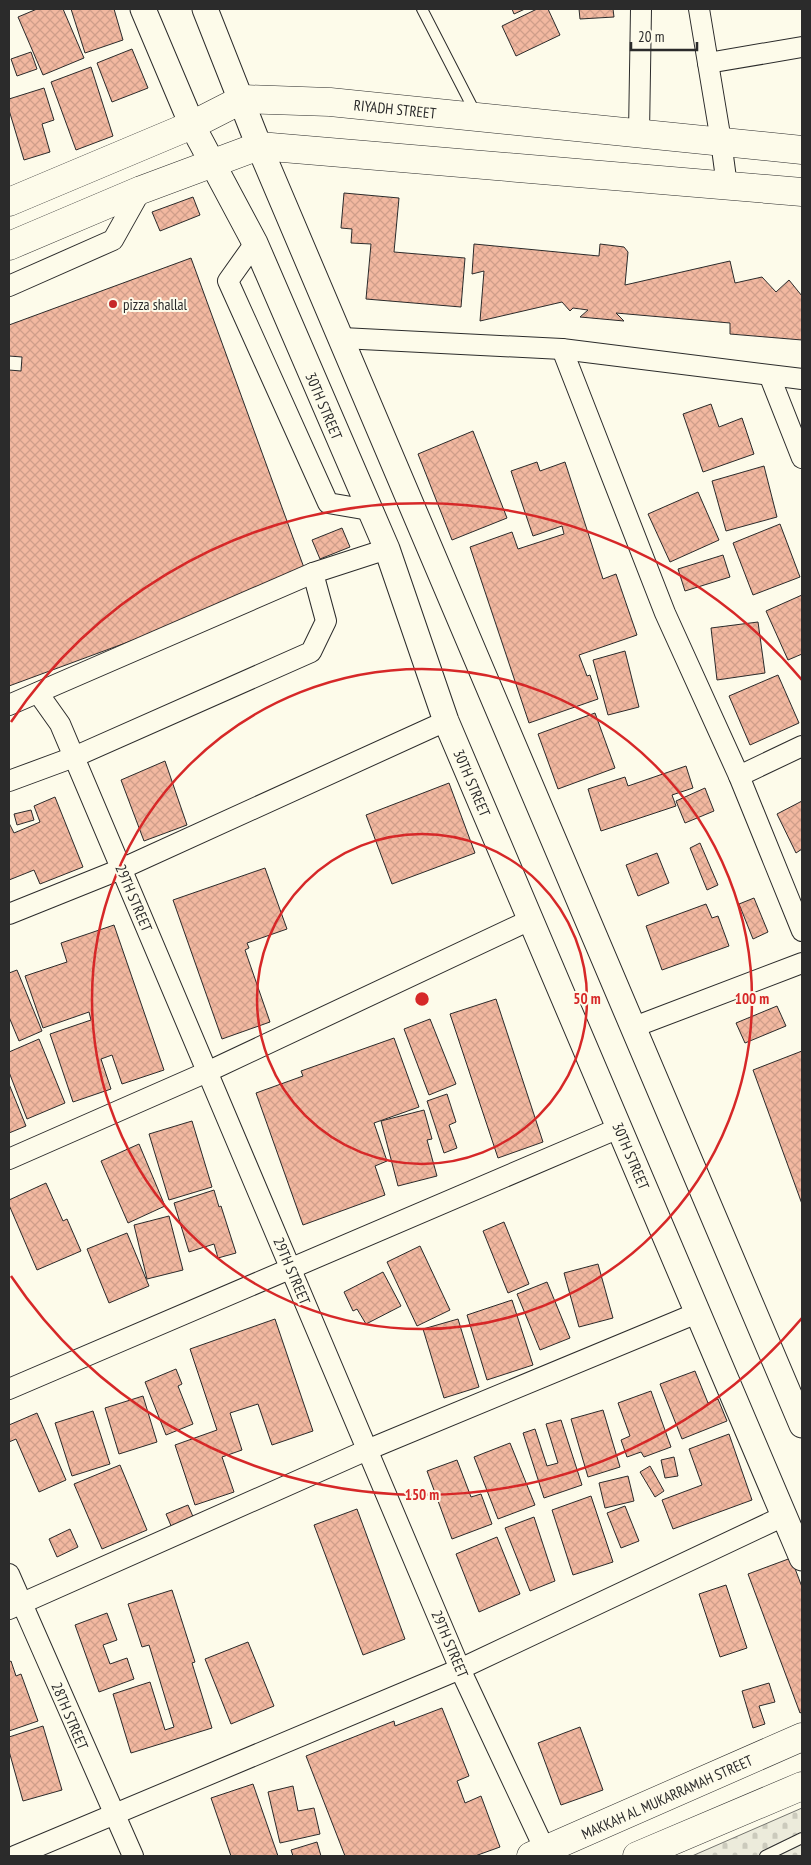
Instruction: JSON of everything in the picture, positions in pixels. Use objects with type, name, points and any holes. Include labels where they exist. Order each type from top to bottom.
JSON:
[{"type":"main road","name":"RIYADH STREET","points":[[9,202],[192,125],[243,99],[330,102],[802,150]]},
{"type":"main road","points":[[9,246],[210,162],[259,146],[802,192]]},
{"type":"main road","name":"MAKKAH AL MUKARRAMAH STREET","points":[[538,1853],[802,1737]]},
{"type":"main road","points":[[637,1856],[802,1786]]},
{"type":"street","name":"30TH STREET","points":[[143,9],[192,125],[254,243],[387,549],[446,721],[802,1558]]},
{"type":"street","points":[[205,9],[243,99],[259,146],[802,1425]]},
{"type":"street","points":[[639,133],[641,9]]},
{"type":"street","points":[[699,9],[727,186]]},
{"type":"street","points":[[708,63],[802,48]]},
{"type":"street","points":[[9,286],[113,240],[141,190]]},
{"type":"street","points":[[254,243],[228,282],[328,503],[369,510]]},
{"type":"street","points":[[342,338],[562,349],[770,377],[802,379]]},
{"type":"street","points":[[562,349],[665,613],[739,776],[802,931]]},
{"type":"street","points":[[770,377],[802,458]]},
{"type":"street","points":[[9,705],[313,573],[387,549]]},
{"type":"street","points":[[9,782],[74,757],[311,652],[326,621],[313,573]]},
{"type":"street","name":"29TH STREET","points":[[38,693],[60,724],[538,1853]]},
{"type":"street","points":[[9,914],[122,869],[446,721]]},
{"type":"street","points":[[739,776],[802,746]]},
{"type":"street","points":[[9,1159],[207,1072],[530,920]]},
{"type":"street","points":[[634,1027],[802,963]]},
{"type":"street","points":[[9,1389],[619,1128]]},
{"type":"street","points":[[15,1606],[367,1450],[698,1313]]},
{"type":"street","points":[[15,1856],[460,1669],[784,1516]]},
{"type":"street","name":"28TH STREET","points":[[9,1574],[15,1606],[133,1856]]},
{"type":"lane","points":[[422,9],[477,117]]},
{"type":"lane","points":[[765,1856],[802,1838]]},
{"type":"green space","points":[[802,1808],[802,1856],[692,1856]]},
{"type":"building","points":[[37,9],[63,9],[84,58],[43,75],[18,17]]},
{"type":"building","points":[[71,9],[114,9],[123,40],[85,53]]},
{"type":"building","points":[[512,9],[525,9],[514,14]]},
{"type":"building","points":[[537,9],[548,9],[560,35],[516,56],[502,26]]},
{"type":"building","points":[[579,9],[613,9],[614,17],[580,19]]},
{"type":"building","points":[[132,49],[148,88],[112,102],[97,63]]},
{"type":"building","points":[[31,52],[37,69],[17,76],[11,59]]},
{"type":"building","points":[[91,67],[113,136],[76,150],[51,82]]},
{"type":"building","points":[[44,88],[54,120],[42,124],[50,152],[24,160],[9,110],[9,99]]},
{"type":"building","points":[[344,193],[399,198],[394,252],[465,258],[461,307],[366,299],[371,244],[351,243],[352,229],[341,228]]},
{"type":"building","points":[[193,197],[200,215],[160,231],[152,212]]},
{"type":"building","points":[[474,244],[599,256],[600,244],[624,247],[628,252],[625,285],[730,261],[735,283],[762,277],[776,292],[789,280],[802,296],[802,340],[730,334],[730,323],[616,313],[624,321],[580,317],[588,310],[573,308],[570,311],[562,302],[480,321],[484,271],[472,274]]},
{"type":"building","points":[[191,258],[307,576],[9,686],[9,370],[21,371],[22,357],[9,356],[9,325]]},
{"type":"building","points":[[711,404],[719,427],[742,418],[754,454],[703,472],[683,414]]},
{"type":"building","points":[[473,431],[507,518],[452,540],[418,454]]},
{"type":"building","points":[[537,462],[540,471],[565,462],[603,579],[616,574],[637,635],[579,655],[587,676],[590,675],[598,699],[529,723],[470,547],[512,532],[518,549],[564,534],[562,526],[533,536],[511,471]]},
{"type":"building","points":[[764,466],[777,517],[726,531],[712,481]]},
{"type":"building","points":[[698,492],[719,540],[670,562],[648,514]]},
{"type":"building","points":[[780,524],[800,577],[753,595],[733,543]]},
{"type":"building","points":[[342,528],[350,547],[320,559],[312,540]]},
{"type":"building","points":[[723,555],[730,577],[685,591],[678,569]]},
{"type":"building","points":[[802,595],[802,654],[788,660],[766,611]]},
{"type":"building","points":[[758,622],[765,673],[717,680],[711,628]]},
{"type":"building","points":[[625,651],[639,707],[608,715],[593,660]]},
{"type":"building","points":[[778,675],[799,723],[750,745],[729,696]]},
{"type":"building","points":[[595,713],[615,768],[558,789],[538,734]]},
{"type":"building","points":[[165,761],[187,825],[144,841],[121,780]]},
{"type":"building","points":[[686,766],[693,788],[672,795],[676,806],[601,831],[588,789],[625,777],[628,786]]},
{"type":"building","points":[[449,783],[475,853],[392,884],[366,815]]},
{"type":"building","points":[[705,788],[714,811],[685,823],[676,801]]},
{"type":"building","points":[[55,797],[83,867],[40,884],[34,870],[9,880],[9,823],[14,833],[40,822],[34,806]]},
{"type":"building","points":[[802,801],[802,849],[796,853],[777,814]]},
{"type":"building","points":[[31,810],[34,820],[17,825],[14,814]]},
{"type":"building","points":[[700,843],[718,885],[707,890],[690,848]]},
{"type":"building","points":[[657,853],[669,883],[638,896],[626,865]]},
{"type":"building","points":[[265,868],[287,929],[247,943],[249,948],[245,950],[270,1022],[222,1039],[173,900]]},
{"type":"building","points":[[754,898],[768,932],[753,939],[739,904]]},
{"type":"building","points":[[706,904],[712,918],[718,916],[729,946],[662,970],[646,926]]},
{"type":"building","points":[[114,925],[164,1070],[122,1084],[112,1055],[101,1059],[111,1089],[73,1102],[50,1034],[91,1020],[89,1012],[43,1028],[25,976],[67,962],[61,943]]},
{"type":"building","points":[[17,970],[42,1031],[19,1041],[9,1017],[9,973]]},
{"type":"building","points":[[496,999],[543,1142],[498,1158],[450,1014]]},
{"type":"building","points":[[777,1006],[786,1026],[745,1043],[736,1023]]},
{"type":"building","points":[[430,1019],[456,1084],[429,1095],[404,1029]]},
{"type":"building","points":[[394,1038],[419,1107],[374,1123],[387,1161],[375,1166],[385,1195],[303,1225],[256,1093],[303,1076],[301,1071]]},
{"type":"building","points":[[39,1039],[65,1103],[27,1119],[9,1072],[9,1052]]},
{"type":"building","points":[[802,1051],[802,1204],[753,1070]]},
{"type":"building","points":[[9,1084],[26,1126],[9,1133]]},
{"type":"building","points":[[447,1094],[456,1122],[449,1125],[457,1148],[444,1153],[427,1101]]},
{"type":"building","points":[[424,1110],[432,1139],[427,1140],[437,1176],[398,1186],[381,1121]]},
{"type":"building","points":[[192,1121],[212,1187],[169,1200],[149,1134]]},
{"type":"building","points":[[139,1144],[165,1206],[128,1223],[101,1161]]},
{"type":"building","points":[[46,1183],[63,1221],[67,1219],[81,1251],[37,1270],[9,1205],[9,1200]]},
{"type":"building","points":[[214,1190],[236,1253],[218,1258],[214,1244],[189,1252],[174,1203]]},
{"type":"building","points":[[169,1216],[183,1270],[147,1279],[134,1225]]},
{"type":"building","points":[[504,1222],[529,1284],[508,1293],[483,1231]]},
{"type":"building","points":[[127,1233],[149,1286],[109,1303],[87,1249]]},
{"type":"building","points":[[420,1246],[450,1310],[417,1326],[387,1262]]},
{"type":"building","points":[[598,1264],[613,1318],[579,1327],[564,1273]]},
{"type":"building","points":[[383,1272],[401,1306],[366,1324],[357,1309],[353,1311],[344,1292]]},
{"type":"building","points":[[547,1282],[570,1338],[540,1350],[517,1294]]},
{"type":"building","points":[[512,1300],[533,1365],[487,1380],[467,1315]]},
{"type":"building","points":[[275,1319],[313,1431],[272,1445],[258,1404],[230,1413],[242,1450],[222,1457],[234,1492],[195,1505],[175,1445],[217,1430],[190,1349]]},
{"type":"building","points":[[458,1319],[479,1387],[444,1398],[423,1329]]},
{"type":"building","points":[[176,1369],[182,1384],[178,1386],[193,1424],[166,1435],[145,1382]]},
{"type":"building","points":[[695,1371],[708,1403],[718,1399],[727,1421],[682,1439],[660,1384]]},
{"type":"building","points":[[651,1391],[671,1447],[644,1457],[641,1452],[627,1457],[621,1440],[630,1436],[618,1403]]},
{"type":"building","points":[[143,1396],[157,1442],[119,1454],[105,1408]]},
{"type":"building","points":[[603,1410],[620,1467],[588,1477],[571,1419]]},
{"type":"building","points":[[93,1411],[110,1464],[72,1476],[55,1423]]},
{"type":"building","points":[[37,1413],[66,1480],[39,1492],[16,1439],[9,1442],[9,1425]]},
{"type":"building","points":[[561,1420],[582,1485],[544,1498],[523,1433],[535,1429],[547,1466],[558,1463],[546,1424]]},
{"type":"building","points":[[729,1434],[752,1500],[673,1529],[662,1500],[702,1485],[689,1449]]},
{"type":"building","points":[[510,1443],[535,1505],[498,1519],[474,1457]]},
{"type":"building","points":[[674,1457],[678,1476],[665,1478],[661,1460]]},
{"type":"building","points":[[457,1460],[471,1497],[481,1494],[492,1524],[452,1539],[427,1471]]},
{"type":"building","points":[[120,1465],[147,1530],[102,1549],[74,1484]]},
{"type":"building","points":[[650,1466],[664,1491],[655,1497],[640,1472]]},
{"type":"building","points":[[628,1476],[634,1501],[605,1508],[599,1483]]},
{"type":"building","points":[[591,1496],[613,1562],[573,1575],[552,1510]]},
{"type":"building","points":[[188,1505],[194,1519],[172,1528],[166,1514]]},
{"type":"building","points":[[625,1506],[639,1541],[621,1548],[607,1513]]},
{"type":"building","points":[[357,1509],[405,1639],[363,1655],[314,1525]]},
{"type":"building","points":[[534,1517],[555,1581],[530,1591],[505,1528]]},
{"type":"building","points":[[70,1529],[78,1547],[57,1557],[49,1539]]},
{"type":"building","points":[[497,1537],[520,1594],[479,1612],[456,1554]]},
{"type":"building","points":[[791,1558],[802,1587],[802,1712],[800,1713],[748,1574]]},
{"type":"building","points":[[726,1585],[747,1648],[720,1657],[699,1594]]},
{"type":"building","points":[[172,1590],[195,1662],[192,1663],[212,1728],[131,1753],[113,1694],[150,1682],[165,1730],[174,1727],[149,1645],[142,1647],[128,1604]]},
{"type":"building","points":[[107,1613],[117,1640],[103,1645],[110,1664],[127,1658],[134,1679],[99,1692],[75,1625]]},
{"type":"building","points":[[248,1642],[274,1706],[231,1724],[205,1659]]},
{"type":"building","points":[[11,1661],[16,1676],[21,1674],[38,1721],[9,1731],[9,1662]]},
{"type":"building","points":[[769,1683],[775,1702],[759,1706],[765,1724],[753,1728],[742,1691]]},
{"type":"building","points":[[442,1708],[469,1776],[457,1781],[465,1803],[481,1796],[500,1847],[475,1856],[345,1856],[306,1756],[394,1721],[395,1726]]},
{"type":"building","points":[[43,1726],[62,1790],[23,1801],[9,1751],[9,1737]]},
{"type":"building","points":[[580,1727],[603,1790],[561,1805],[538,1743]]},
{"type":"building","points":[[253,1784],[278,1856],[231,1856],[211,1798]]},
{"type":"building","points":[[293,1786],[298,1811],[314,1808],[320,1834],[280,1843],[268,1792]]},
{"type":"building","points":[[317,1842],[321,1856],[293,1856],[291,1850]]},
{"type":"place","name":"pizza shallal","points":[[113,304]]}]
